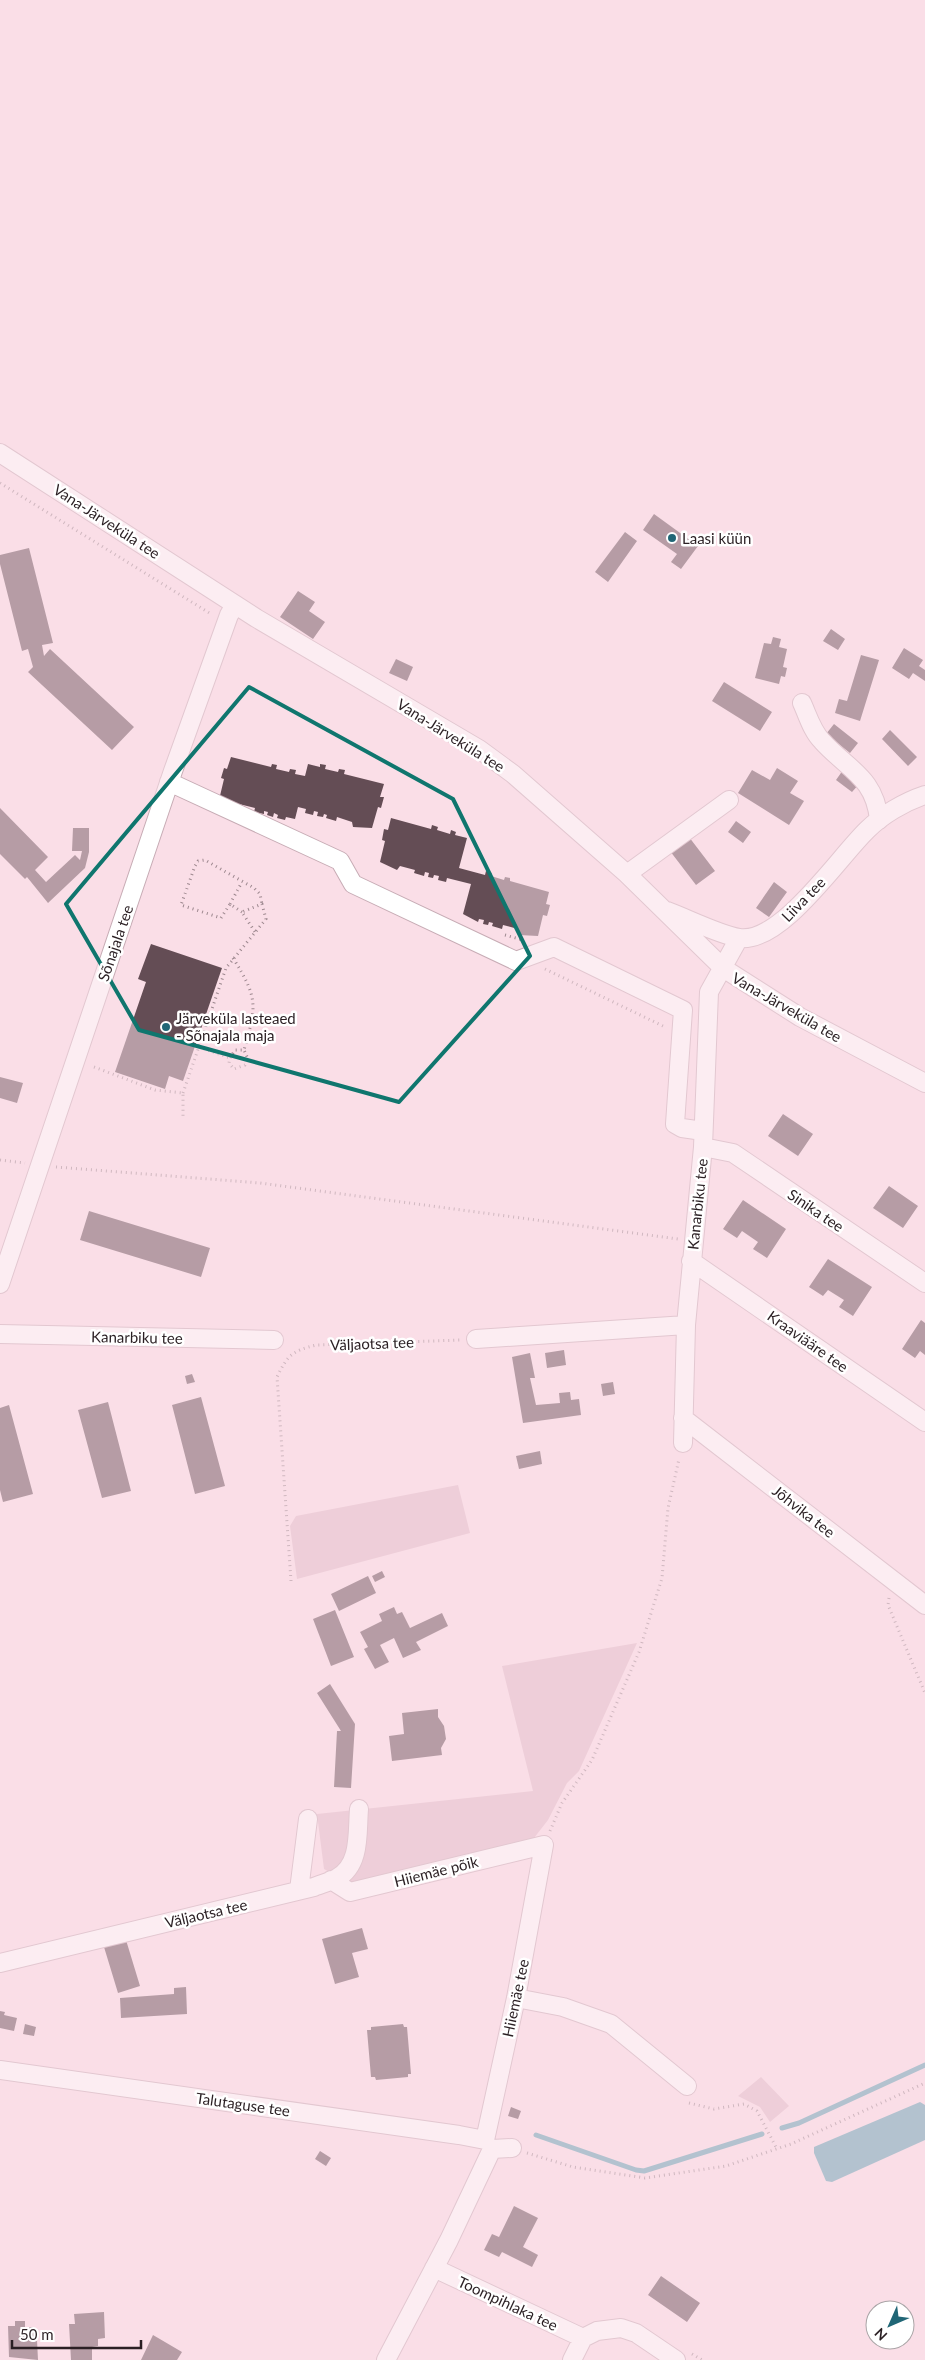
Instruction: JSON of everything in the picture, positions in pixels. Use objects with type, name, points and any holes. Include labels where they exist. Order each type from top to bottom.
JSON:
[{"type":"street","name":"Vana-Järveküla tee","points":[[0,453],[235,605],[479,748],[513,774],[627,874],[659,908],[723,968],[800,1017],[925,1082]]},
{"type":"street","name":"Sõnajala tee","points":[[0,1284],[169,782],[227,621],[235,605]]},
{"type":"street","points":[[802,703],[821,740],[864,780],[877,804],[878,820]]},
{"type":"street","name":"Sinika tee","points":[[169,782],[340,861],[353,884],[516,961],[554,947],[683,1010],[675,1124],[733,1152],[925,1283]]},
{"type":"street","name":"Liiva tee","points":[[739,938],[767,933],[785,920],[878,820],[925,795]]},
{"type":"street","points":[[627,874],[729,800]]},
{"type":"street","points":[[659,908],[739,938]]},
{"type":"street","name":"Kanarbiku tee","points":[[683,1442],[686,1325],[692,1241],[703,1139],[709,992],[739,938]]},
{"type":"street","name":"Kraaviääre tee","points":[[691,1261],[925,1422]]},
{"type":"street","points":[[476,1339],[686,1325]]},
{"type":"street","name":"Kanarbiku tee","points":[[0,1334],[274,1340]]},
{"type":"street","name":"Jõhvika tee","points":[[683,1418],[925,1605]]},
{"type":"street","name":"Väljaotsa tee","points":[[0,1963],[299,1890],[338,1878],[350,1865],[356,1852],[359,1809]]},
{"type":"street","points":[[299,1890],[308,1819]]},
{"type":"street","name":"Hiiemäe põik","points":[[331,1880],[350,1892],[544,1845]]},
{"type":"street","name":"Hiiemäe tee","points":[[386,2360],[434,2268],[489,2144],[544,1845]]},
{"type":"street","points":[[516,1998],[563,2007],[611,2024],[685,2093]]},
{"type":"street","name":"Talutaguse tee","points":[[0,2070],[459,2135],[489,2144]]},
{"type":"street","points":[[489,2144],[512,2148]]},
{"type":"street","name":"Toompihlaka tee","points":[[434,2268],[583,2338]]},
{"type":"street","points":[[572,2360],[583,2338],[597,2331],[621,2328],[636,2333],[676,2360]]},
{"type":"path","points":[[0,483],[227,621]]},
{"type":"path","points":[[183,1118],[183,1093],[226,968],[266,919],[260,894],[242,882],[205,860],[198,861],[195,866],[181,904],[220,918],[242,882]]},
{"type":"path","points":[[230,904],[242,912],[255,932]]},
{"type":"path","points":[[242,912],[262,904]]},
{"type":"path","points":[[233,958],[253,993],[254,1009],[244,1050],[248,1059],[245,1065],[234,1069],[229,1063],[230,1058],[236,1050],[244,1050]]},
{"type":"path","points":[[199,1047],[230,1058]]},
{"type":"path","points":[[94,1067],[155,1090],[183,1093]]},
{"type":"path","points":[[0,1160],[40,1166],[260,1183],[692,1241]]},
{"type":"path","name":"Väljaotsa tee","points":[[291,1581],[278,1377],[285,1360],[296,1350],[316,1345],[476,1339]]},
{"type":"path","points":[[544,1845],[562,1803],[592,1760],[639,1652],[662,1578],[668,1508],[683,1442]]},
{"type":"path","points":[[890,1578],[888,1605],[925,1693]]},
{"type":"path","points":[[512,2148],[572,2167],[645,2178],[726,2166],[791,2144],[925,2083]]},
{"type":"path","points":[[685,2093],[700,2107],[714,2109],[744,2104],[758,2111],[777,2149]]},
{"type":"highlighted area","points":[[249,687],[453,799],[530,956],[399,1102],[139,1030],[66,904]]},
{"type":"shaded area","points":[[458,1485],[470,1533],[297,1579],[290,1526],[296,1516]]},
{"type":"shaded area","points":[[637,1643],[579,1771],[567,1783],[548,1820],[534,1838],[349,1883],[324,1869],[317,1814],[533,1791],[502,1666]]},
{"type":"shaded area","points":[[761,2077],[789,2106],[770,2122],[760,2107],[738,2096]]},
{"type":"water","points":[[920,2102],[925,2105],[925,2140],[832,2182],[826,2181],[814,2153],[814,2147]]},
{"type":"building","points":[[654,514],[698,546],[681,569],[671,562],[677,554],[643,530]]},
{"type":"building","points":[[625,532],[637,541],[608,582],[595,572]]},
{"type":"building","points":[[29,548],[53,643],[42,645],[44,656],[50,649],[134,727],[112,750],[28,672],[33,667],[28,649],[22,651],[0,564],[0,555]]},
{"type":"building","points":[[298,591],[315,602],[309,611],[325,622],[313,639],[280,617]]},
{"type":"building","points":[[831,629],[845,639],[838,650],[823,641]]},
{"type":"building","points":[[773,637],[781,639],[779,647],[787,649],[783,667],[787,668],[785,677],[781,676],[779,684],[755,678],[764,643],[771,644]]},
{"type":"building","points":[[904,648],[923,660],[919,666],[925,670],[925,681],[913,673],[909,679],[892,668]]},
{"type":"building","points":[[861,655],[879,660],[860,721],[835,713],[839,699],[847,701]]},
{"type":"building","points":[[396,659],[413,667],[407,681],[389,673]]},
{"type":"building","points":[[724,682],[772,712],[760,731],[712,701]]},
{"type":"building","points":[[834,724],[858,743],[850,753],[826,734]]},
{"type":"building","points":[[890,730],[917,757],[908,766],[882,739]]},
{"type":"building","points":[[231,757],[271,767],[272,764],[277,765],[276,769],[289,772],[290,769],[296,770],[295,774],[305,776],[308,764],[320,767],[320,764],[326,765],[325,769],[338,772],[339,769],[345,770],[344,774],[384,784],[380,797],[384,797],[381,808],[378,807],[372,828],[353,827],[352,822],[337,817],[336,821],[326,818],[327,815],[324,814],[323,817],[317,816],[318,812],[314,811],[313,815],[305,813],[306,809],[298,807],[295,819],[286,817],[285,820],[277,818],[278,815],[274,813],[273,817],[267,815],[268,812],[264,811],[264,814],[254,812],[255,808],[239,804],[238,808],[219,800],[224,779],[221,778],[224,768],[227,769]]},
{"type":"building","points":[[777,768],[798,781],[790,793],[804,801],[789,825],[738,793],[752,770],[770,780]]},
{"type":"building","points":[[843,770],[860,783],[852,792],[836,780]]},
{"type":"building","points":[[0,808],[48,857],[35,870],[46,882],[75,855],[80,860],[82,851],[72,851],[73,828],[89,828],[89,852],[85,868],[48,903],[27,877],[25,879],[0,854]]},
{"type":"building","points":[[391,818],[431,829],[432,825],[438,827],[437,830],[450,834],[451,830],[456,832],[455,835],[467,838],[459,868],[485,875],[486,871],[492,873],[491,876],[504,880],[505,877],[510,878],[510,881],[549,892],[546,904],[550,905],[547,916],[543,915],[538,936],[519,935],[518,929],[503,925],[502,929],[492,926],[493,923],[489,922],[488,925],[483,924],[484,920],[479,919],[478,922],[463,914],[471,884],[447,878],[446,882],[438,880],[439,876],[428,877],[429,873],[425,872],[424,876],[414,873],[415,870],[400,866],[397,870],[380,862],[385,841],[382,840],[384,829],[388,830]]},
{"type":"building","points":[[736,821],[751,832],[743,843],[728,832]]},
{"type":"building","points":[[689,837],[715,871],[696,885],[670,851]]},
{"type":"building","points":[[774,882],[787,892],[769,917],[756,908]]},
{"type":"building","name":"Järveküla lasteaed - Sõnajala maja","points":[[151,944],[222,968],[183,1081],[169,1076],[165,1089],[115,1072],[146,982],[138,979]]},
{"type":"building","points":[[0,1077],[23,1083],[17,1103],[0,1098]]},
{"type":"building","points":[[783,1114],[813,1134],[798,1156],[768,1136]]},
{"type":"building","points":[[889,1186],[918,1206],[903,1228],[873,1208]]},
{"type":"building","points":[[743,1200],[786,1229],[767,1258],[753,1249],[758,1242],[742,1231],[737,1238],[723,1229]]},
{"type":"building","points":[[89,1211],[210,1248],[201,1277],[80,1240]]},
{"type":"building","points":[[828,1259],[872,1287],[853,1316],[839,1307],[844,1300],[828,1290],[823,1296],[809,1287]]},
{"type":"building","points":[[921,1320],[925,1323],[925,1355],[920,1351],[915,1358],[902,1349]]},
{"type":"building","points":[[564,1350],[566,1365],[547,1368],[545,1353]]},
{"type":"building","points":[[530,1353],[535,1378],[530,1378],[536,1405],[560,1403],[559,1393],[570,1392],[571,1400],[579,1399],[581,1415],[523,1423],[512,1357]]},
{"type":"building","points":[[192,1374],[195,1382],[187,1384],[185,1376]]},
{"type":"building","points":[[613,1382],[615,1394],[603,1396],[601,1384]]},
{"type":"building","points":[[201,1397],[225,1486],[195,1494],[172,1405]]},
{"type":"building","points":[[108,1402],[131,1491],[102,1498],[78,1410]]},
{"type":"building","points":[[9,1405],[33,1494],[3,1502],[0,1490],[0,1408]]},
{"type":"building","points":[[540,1451],[542,1464],[519,1469],[516,1456]]},
{"type":"building","points":[[382,1571],[385,1577],[375,1582],[372,1576]]},
{"type":"building","points":[[368,1576],[376,1593],[339,1611],[331,1594]]},
{"type":"building","points":[[394,1607],[397,1614],[402,1612],[410,1628],[442,1613],[448,1626],[416,1642],[421,1650],[403,1658],[394,1638],[380,1645],[389,1662],[375,1669],[364,1649],[368,1647],[360,1632],[382,1621],[379,1614]]},
{"type":"building","points":[[335,1610],[354,1657],[331,1666],[313,1619]]},
{"type":"building","points":[[330,1684],[355,1724],[351,1788],[334,1787],[337,1731],[341,1731],[317,1693]]},
{"type":"building","points":[[438,1709],[438,1717],[444,1726],[446,1739],[441,1748],[442,1755],[392,1761],[389,1736],[404,1734],[402,1713]]},
{"type":"building","points":[[362,1928],[368,1949],[352,1953],[359,1977],[335,1984],[322,1939]]},
{"type":"building","points":[[126,1940],[140,1986],[118,1993],[104,1947]]},
{"type":"building","points":[[186,1987],[187,2014],[121,2018],[120,1998],[174,1994],[174,1988]]},
{"type":"building","points":[[0,2011],[5,2012],[4,2015],[17,2018],[14,2031],[0,2028]]},
{"type":"building","points":[[25,2024],[36,2027],[34,2036],[23,2034]]},
{"type":"building","points":[[403,2024],[404,2027],[407,2027],[411,2074],[408,2074],[408,2077],[376,2080],[375,2077],[371,2077],[367,2030],[371,2030],[371,2027]]},
{"type":"building","points":[[511,2107],[521,2111],[518,2119],[508,2116]]},
{"type":"building","points":[[320,2151],[331,2158],[326,2166],[315,2159]]},
{"type":"building","points":[[514,2206],[538,2218],[523,2247],[538,2255],[532,2267],[502,2252],[499,2257],[484,2250],[492,2234],[499,2237]]},
{"type":"building","points":[[661,2276],[700,2303],[687,2322],[648,2295]]},
{"type":"building","points":[[104,2312],[105,2338],[98,2339],[98,2346],[92,2347],[92,2360],[71,2360],[69,2324],[75,2324],[74,2314]]},
{"type":"building","points":[[15,2321],[25,2321],[25,2327],[33,2327],[34,2341],[37,2340],[38,2360],[9,2357],[8,2326],[15,2326]]},
{"type":"building","points":[[153,2335],[182,2352],[177,2360],[141,2360]]},
{"type":"waterway","points":[[782,2128],[799,2123],[925,2065]]},
{"type":"waterway","points":[[536,2135],[636,2170],[644,2171],[762,2134]]},
{"type":"place","name":"Laasi küün","points":[[672,538]]},
{"type":"place","name":"Järveküla lasteaed - Sõnajala maja","points":[[166,1027]]}]
